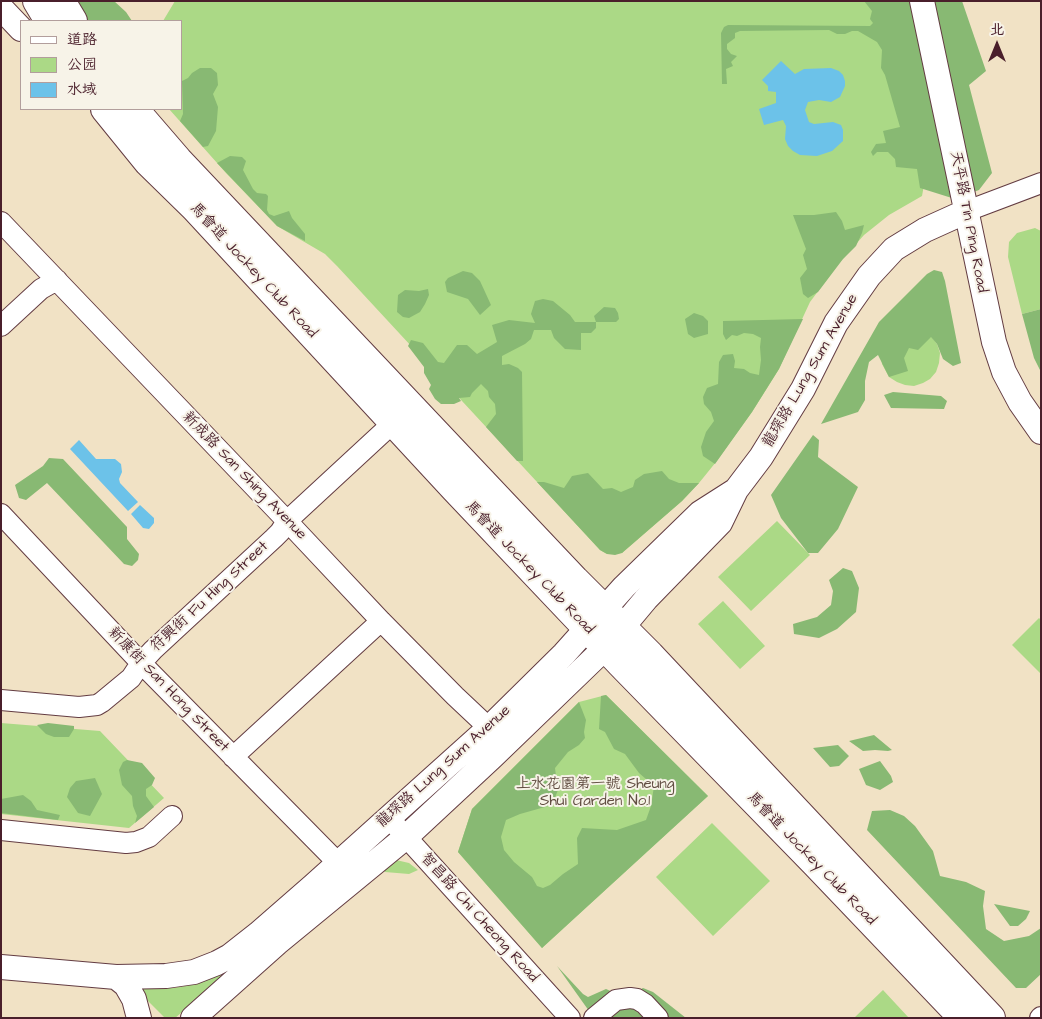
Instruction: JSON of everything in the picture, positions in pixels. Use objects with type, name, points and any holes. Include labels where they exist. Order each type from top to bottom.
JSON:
[{"type":"main road","points":[[37,1],[48,20]]},
{"type":"main road","points":[[62,1],[72,20]]},
{"type":"main road","name":"馬會道 Jockey Club Road","points":[[106,110],[148,162],[195,208],[393,423],[595,618],[623,628],[991,1018]]},
{"type":"main road","name":"馬會道 Jockey Club Road","points":[[135,110],[178,160],[522,524],[595,618],[605,648],[957,1014]]},
{"type":"street","name":"天平路 Tin Ping Road","points":[[922,1],[994,342],[1004,372],[1016,395],[1041,432]]},
{"type":"street","points":[[1,8],[20,28]]},
{"type":"street","points":[[967,211],[1041,183]]},
{"type":"street","name":"龍琛路 Lung Sum Avenue","points":[[200,1012],[277,944],[406,837],[605,648],[646,599],[720,522],[736,490],[761,457],[803,389],[836,323],[869,276],[894,249],[925,230],[967,211]]},
{"type":"street","name":"新成路 San Shing Avenue","points":[[1,222],[288,521],[381,621],[489,728]]},
{"type":"street","points":[[1,326],[41,289],[57,280]]},
{"type":"street","name":"符興街 Fu Hing Street","points":[[1,700],[79,707],[97,705],[131,678],[152,650],[280,532],[288,521],[393,423]]},
{"type":"street","name":"龍琛路 Lung Sum Avenue","points":[[1,967],[116,977],[182,974],[194,972],[218,963],[230,956],[338,864],[489,728],[564,654],[595,618],[700,513],[736,490]]},
{"type":"street","name":"新康街 San Hong Street","points":[[1,514],[141,663],[338,864]]},
{"type":"street","points":[[233,757],[381,621]]},
{"type":"street","points":[[1,830],[126,843],[150,837],[172,816]]},
{"type":"street","name":"智昌路 Chi Cheong Road","points":[[388,817],[570,1018]]},
{"type":"street","points":[[116,977],[126,985],[134,998],[139,1018]]},
{"type":"street","points":[[594,1018],[616,1000],[630,998],[637,999],[645,1004],[658,1018]]},
{"type":"green space","points":[[73,1],[114,1],[131,20],[83,20]]},
{"type":"green space","points":[[175,1],[894,1],[924,185],[922,196],[889,215],[864,235],[840,262],[810,302],[779,369],[752,412],[699,483],[682,501],[622,553],[607,554],[600,550],[337,266],[325,254],[277,226],[226,173],[170,110],[182,110],[182,20],[164,20]]},
{"type":"green space","points":[[864,1],[962,1],[986,71],[969,85],[992,173],[979,190],[955,199],[920,188],[917,169],[896,167],[895,159],[888,152],[877,152],[873,156],[871,152],[876,144],[886,143],[883,131],[900,127],[885,75],[881,68],[882,50],[877,42],[858,31],[837,34],[829,30],[740,31],[735,33],[735,38],[727,44],[727,49],[731,54],[737,56],[731,62],[733,66],[726,69],[727,84],[722,84],[721,33],[724,27],[728,25],[870,26],[873,23],[870,19],[872,11]]},
{"type":"green space","points":[[200,68],[211,68],[217,73],[218,85],[213,94],[218,107],[216,131],[208,146],[203,147],[180,121],[183,114],[182,81]]},
{"type":"green space","points":[[230,156],[242,157],[246,161],[243,170],[253,189],[257,193],[268,196],[267,210],[269,214],[274,216],[289,211],[292,218],[305,234],[305,241],[277,226],[217,163]]},
{"type":"green space","points":[[836,212],[845,230],[864,225],[862,233],[856,246],[843,259],[818,292],[808,298],[803,294],[800,278],[807,269],[803,255],[806,249],[793,215]]},
{"type":"green space","points":[[1035,228],[1041,231],[1041,309],[1022,314],[1008,257],[1009,242],[1017,233]]},
{"type":"green space","points":[[934,270],[942,272],[945,281],[961,363],[953,366],[943,359],[937,344],[931,337],[918,350],[909,348],[904,358],[908,371],[889,377],[878,355],[869,362],[865,381],[865,400],[858,412],[821,424],[879,322],[927,274]]},
{"type":"green space","points":[[463,271],[472,273],[480,281],[491,305],[480,315],[468,299],[447,292],[445,282],[448,278]]},
{"type":"green space","points":[[428,289],[429,295],[420,312],[409,318],[403,317],[397,312],[398,295],[405,290],[419,291]]},
{"type":"green space","points":[[543,299],[553,301],[570,315],[575,322],[596,322],[596,328],[591,333],[581,333],[581,350],[565,349],[554,338],[551,330],[534,330],[531,339],[525,344],[502,356],[502,365],[509,364],[522,372],[523,461],[517,461],[486,427],[496,414],[495,404],[489,397],[488,391],[481,384],[470,397],[459,398],[461,401],[454,404],[441,404],[435,399],[429,389],[431,385],[424,373],[424,367],[408,346],[411,340],[423,343],[438,362],[444,363],[457,345],[467,345],[477,354],[497,342],[492,325],[509,320],[535,323],[531,314],[535,301]]},
{"type":"green space","points":[[604,307],[615,308],[618,313],[619,319],[616,322],[596,322],[594,316]]},
{"type":"green space","points":[[1041,309],[1041,372],[1034,358],[1022,314]]},
{"type":"green space","points":[[694,313],[703,316],[708,321],[708,334],[694,338],[688,334],[685,319]]},
{"type":"green space","points":[[803,319],[779,369],[752,412],[715,464],[703,456],[701,447],[706,432],[714,421],[711,412],[704,404],[703,397],[707,388],[718,384],[719,362],[723,355],[733,354],[734,368],[744,369],[759,375],[761,338],[753,334],[744,333],[737,336],[732,335],[726,340],[723,334],[723,321]]},
{"type":"green space","points":[[931,336],[937,344],[940,353],[936,372],[930,379],[914,386],[905,385],[889,377],[882,364],[881,355]]},
{"type":"green space","points":[[893,392],[941,396],[947,401],[944,409],[891,408],[884,395]]},
{"type":"green space","points":[[813,435],[819,440],[818,457],[858,487],[838,529],[818,553],[808,553],[781,518],[771,495]]},
{"type":"green space","points":[[49,458],[63,459],[127,527],[127,539],[139,554],[138,560],[132,566],[124,564],[47,483],[26,500],[19,498],[15,485],[43,466]]},
{"type":"green space","points":[[662,471],[669,479],[679,483],[699,483],[682,501],[622,553],[615,555],[607,554],[600,550],[537,482],[544,482],[564,488],[572,476],[588,473],[603,489],[612,488],[621,492],[633,487],[635,480],[644,474]]},
{"type":"green space","points":[[777,521],[810,555],[751,611],[718,577]]},
{"type":"green space","points":[[843,568],[852,571],[859,588],[856,612],[837,629],[819,638],[794,634],[793,624],[817,617],[831,605],[833,591],[829,580]]},
{"type":"green space","points":[[723,601],[765,646],[740,669],[698,624]]},
{"type":"green space","points":[[1039,618],[1041,620],[1041,674],[1012,645]]},
{"type":"green space","name":"上水花園第一號 Sheung Shui Garden No.1","points":[[606,695],[708,796],[542,948],[458,852],[472,809],[579,702]]},
{"type":"green space","name":"上水花園第一號 Sheung Shui Garden No.1","points":[[606,695],[708,796],[542,948],[458,852],[472,809],[579,702],[586,720],[585,738],[579,745],[568,752],[555,768],[556,776],[562,780],[552,805],[506,820],[501,837],[504,850],[514,862],[532,877],[537,886],[543,888],[578,864],[577,838],[582,828],[617,830],[646,820],[651,806],[654,786],[639,773],[625,754],[614,749],[605,732],[599,729],[601,696]]},
{"type":"green space","points":[[1,723],[100,731],[164,798],[129,828],[1,814]]},
{"type":"green space","points":[[48,723],[74,726],[74,729],[69,737],[54,737],[46,734],[37,725]]},
{"type":"green space","points":[[874,735],[892,750],[863,751],[849,741]]},
{"type":"green space","points":[[838,745],[849,756],[839,766],[830,767],[813,748]]},
{"type":"green space","points":[[127,760],[142,763],[155,778],[152,785],[146,789],[146,796],[154,807],[135,823],[137,816],[132,796],[122,785],[119,770],[123,762]]},
{"type":"green space","points":[[880,761],[893,782],[880,790],[866,785],[859,769]]},
{"type":"green space","points":[[95,778],[102,794],[90,816],[78,813],[67,797],[70,788],[76,781]]},
{"type":"green space","points":[[23,795],[31,801],[37,810],[60,815],[58,820],[1,813],[1,799]]},
{"type":"green space","points":[[890,810],[904,816],[915,826],[933,851],[940,876],[966,882],[985,891],[983,906],[986,929],[1004,941],[1029,936],[1041,928],[1041,974],[1026,988],[1016,988],[867,830],[872,811]]},
{"type":"green space","points":[[712,823],[770,881],[713,936],[656,877]]},
{"type":"green space","points":[[396,860],[409,863],[418,870],[409,874],[385,872],[380,867]]},
{"type":"green space","points":[[994,904],[1030,911],[1026,919],[1018,926],[1010,926]]},
{"type":"green space","points":[[557,966],[588,997],[606,989],[615,993],[631,995],[643,988],[653,992],[686,1018],[594,1018]]},
{"type":"green space","points":[[229,968],[231,971],[175,1018],[165,1018],[135,988],[173,988],[185,986],[204,981]]},
{"type":"green space","points":[[883,990],[909,1018],[855,1017]]},
{"type":"water","points":[[781,61],[795,74],[804,69],[831,68],[843,75],[845,86],[840,97],[831,102],[819,100],[808,102],[805,110],[809,122],[814,124],[833,122],[841,125],[843,141],[832,151],[817,156],[800,155],[788,146],[785,139],[786,126],[783,120],[764,125],[759,109],[776,103],[776,92],[768,91],[768,86],[762,80]]},
{"type":"water","points":[[79,440],[96,459],[115,459],[121,464],[120,483],[138,502],[128,511],[70,449]]},
{"type":"water","points":[[140,505],[154,518],[154,523],[149,529],[143,528],[131,514]]}]
